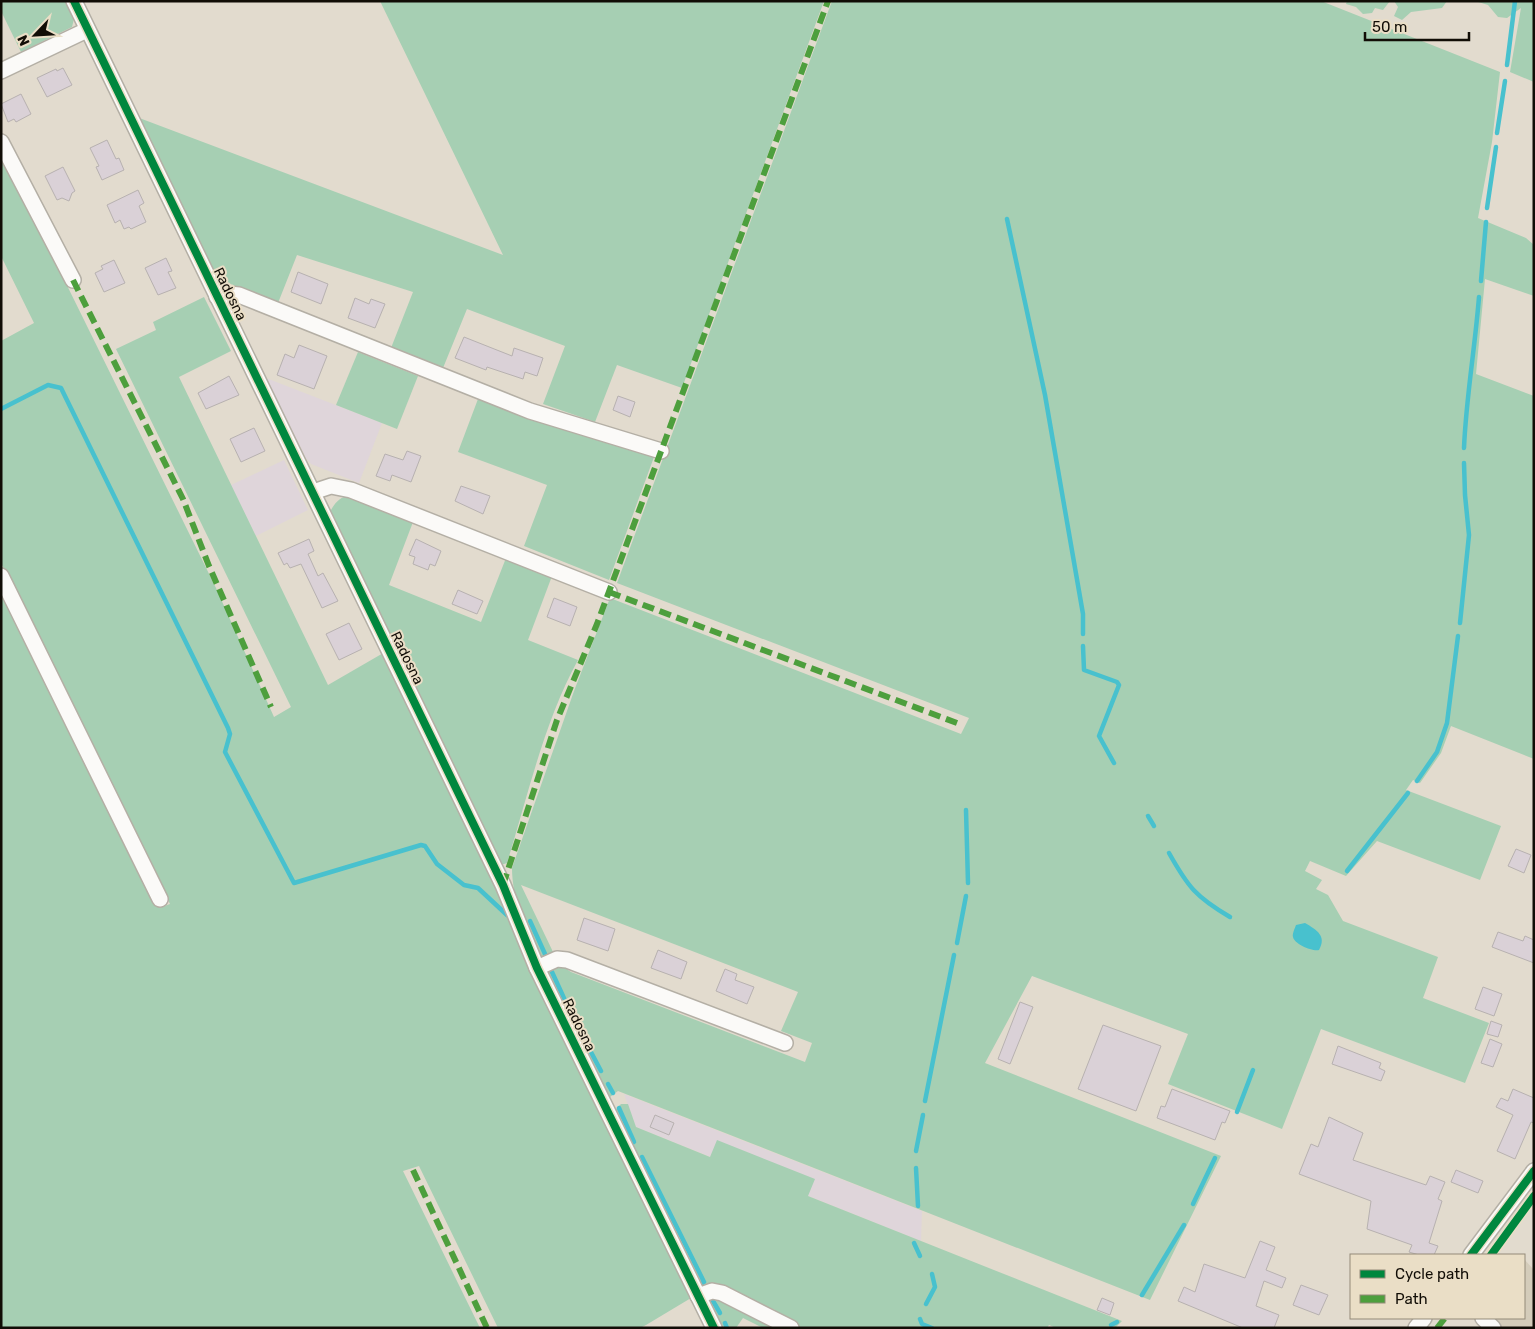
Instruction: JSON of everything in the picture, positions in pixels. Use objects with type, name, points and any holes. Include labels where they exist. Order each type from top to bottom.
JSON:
[{"type":"street","name":"Radosna","points":[[74,1],[503,885],[537,968],[714,1328]]},
{"type":"street","points":[[1,71],[87,30]]},
{"type":"street","points":[[1,142],[73,280]]},
{"type":"street","points":[[217,297],[230,294],[239,295],[530,412],[661,451]]},
{"type":"street","points":[[313,492],[331,486],[351,490],[609,592]]},
{"type":"street","points":[[1,576],[160,900]]},
{"type":"street","points":[[537,968],[557,960],[567,960],[785,1043]]},
{"type":"street","points":[[1472,1254],[1534,1171]]},
{"type":"street","points":[[698,1296],[712,1291],[722,1293],[791,1328]]},
{"type":"shaded area","points":[[266,378],[382,423],[359,483],[311,464],[306,458]]},
{"type":"shaded area","points":[[284,460],[308,510],[256,536],[231,485]]},
{"type":"shaded area","points":[[624,1094],[922,1211],[921,1241],[636,1127]]},
{"type":"shaded area","points":[[1525,1260],[1534,1270],[1534,1328],[1502,1328],[1495,1319],[1525,1319]]},
{"type":"green space","points":[[1,1],[65,1],[74,19],[72,27],[21,52],[1,11]]},
{"type":"green space","points":[[380,1],[824,1],[682,388],[617,365],[595,422],[543,404],[565,346],[467,309],[443,368],[391,348],[413,292],[297,255],[278,303],[228,283],[208,265],[134,116],[503,255]]},
{"type":"green space","points":[[832,1],[1321,1],[1500,72],[1492,142],[1478,218],[1526,238],[1534,245],[1534,296],[1485,279],[1476,374],[1534,396],[1534,759],[1451,726],[1441,753],[1420,783],[1413,780],[1406,790],[1501,826],[1480,880],[1377,841],[1346,876],[1310,861],[1305,871],[1322,880],[1316,889],[1328,895],[1343,921],[1438,957],[1423,998],[1489,1023],[1465,1083],[1321,1029],[1282,1129],[1168,1084],[1188,1034],[1032,976],[985,1063],[1221,1156],[1150,1300],[618,1091],[610,1097],[544,973],[559,964],[571,972],[805,1062],[812,1043],[781,1031],[798,992],[521,885],[554,954],[542,958],[536,956],[514,890],[512,868],[574,691],[610,598],[961,734],[969,718],[617,583]]},
{"type":"green space","points":[[1347,1],[1390,1],[1383,10],[1375,8],[1372,13],[1363,14],[1356,7],[1346,4]]},
{"type":"green space","points":[[1394,1],[1447,1],[1442,8],[1411,12],[1402,20],[1394,16],[1398,7]]},
{"type":"green space","points":[[1475,1],[1534,1],[1534,82],[1510,72],[1521,8],[1507,18],[1498,17],[1488,5]]},
{"type":"green space","points":[[1,160],[53,257],[216,588],[274,717],[291,707],[116,349],[156,330],[153,322],[204,297],[231,351],[179,377],[328,685],[385,652],[691,1298],[646,1325],[640,1328],[498,1328],[419,1166],[403,1171],[480,1328],[1,1328],[1,591],[159,908],[170,904],[1,563],[1,341],[34,323],[1,256]]},
{"type":"green space","points":[[358,352],[418,376],[397,429],[336,405]]},
{"type":"green space","points":[[478,399],[654,457],[609,580],[524,546],[547,485],[458,452]]},
{"type":"green space","points":[[347,496],[413,522],[389,585],[481,622],[506,558],[552,576],[528,640],[578,660],[546,734],[507,863],[501,865],[332,519],[331,510],[339,499]]},
{"type":"green space","points":[[621,1104],[628,1104],[636,1127],[710,1157],[717,1140],[815,1179],[808,1196],[1122,1321],[1115,1328],[1056,1328],[1049,1325],[1047,1328],[800,1328],[773,1316],[775,1310],[715,1284],[702,1288],[614,1111]]},
{"type":"green space","points":[[709,1295],[784,1328],[763,1328],[743,1318],[736,1328],[720,1328],[707,1297]]},
{"type":"water","points":[[1305,923],[1320,934],[1322,941],[1319,950],[1304,947],[1294,940],[1293,934],[1296,925]]},
{"type":"building","points":[[63,68],[72,85],[47,97],[37,78],[56,69],[57,71]]},
{"type":"building","points":[[21,94],[31,114],[16,122],[14,119],[8,122],[1,104]]},
{"type":"building","points":[[107,140],[116,159],[119,158],[124,170],[102,180],[96,167],[99,166],[90,148]]},
{"type":"building","points":[[63,167],[75,191],[72,193],[69,201],[62,198],[57,200],[45,176]]},
{"type":"building","points":[[138,190],[144,203],[139,206],[146,222],[131,229],[129,227],[124,229],[120,220],[115,223],[107,205]]},
{"type":"building","points":[[166,258],[172,271],[168,272],[176,288],[158,295],[145,268]]},
{"type":"building","points":[[114,260],[125,283],[104,292],[95,273],[103,269],[101,266]]},
{"type":"building","points":[[298,272],[328,284],[321,304],[291,292]]},
{"type":"building","points":[[355,298],[369,304],[371,299],[385,304],[375,328],[348,318]]},
{"type":"building","points":[[464,337],[512,356],[514,348],[543,358],[537,376],[525,372],[523,379],[487,367],[486,370],[455,358]]},
{"type":"building","points":[[299,345],[327,356],[314,389],[277,375],[285,354],[294,358]]},
{"type":"building","points":[[229,376],[239,395],[206,409],[198,393]]},
{"type":"building","points":[[618,396],[635,402],[630,417],[613,410]]},
{"type":"building","points":[[254,428],[265,451],[241,462],[230,439]]},
{"type":"building","points":[[407,451],[421,456],[411,482],[392,475],[390,481],[376,476],[385,454],[403,460]]},
{"type":"building","points":[[461,486],[490,496],[483,514],[455,501]]},
{"type":"building","points":[[309,539],[314,551],[308,554],[318,576],[323,573],[338,601],[322,608],[301,564],[290,568],[287,563],[284,565],[278,553]]},
{"type":"building","points":[[416,539],[441,551],[435,566],[430,564],[428,570],[413,564],[415,557],[409,555]]},
{"type":"building","points":[[458,590],[483,601],[477,614],[452,604]]},
{"type":"building","points":[[554,598],[577,607],[570,626],[547,617]]},
{"type":"building","points":[[349,623],[362,649],[339,660],[326,634]]},
{"type":"building","points":[[1516,849],[1531,855],[1524,873],[1508,866]]},
{"type":"building","points":[[584,918],[615,929],[608,951],[577,940]]},
{"type":"building","points":[[1498,932],[1523,941],[1525,936],[1534,940],[1534,963],[1492,947]]},
{"type":"building","points":[[658,950],[687,962],[681,979],[651,968]]},
{"type":"building","points":[[725,969],[737,974],[735,980],[754,987],[747,1004],[716,991]]},
{"type":"building","points":[[1483,987],[1502,994],[1494,1016],[1475,1009]]},
{"type":"building","points":[[1020,1002],[1033,1007],[1010,1064],[998,1059]]},
{"type":"building","points":[[1491,1021],[1502,1025],[1498,1037],[1487,1034]]},
{"type":"building","points":[[1103,1025],[1161,1046],[1136,1111],[1078,1089]]},
{"type":"building","points":[[1490,1039],[1502,1044],[1493,1067],[1481,1063]]},
{"type":"building","points":[[1338,1046],[1381,1063],[1379,1068],[1385,1071],[1381,1081],[1332,1064]]},
{"type":"building","points":[[1172,1089],[1230,1111],[1225,1123],[1222,1122],[1215,1140],[1157,1118],[1161,1106],[1165,1107]]},
{"type":"building","points":[[1513,1089],[1534,1098],[1534,1123],[1531,1122],[1515,1159],[1497,1151],[1513,1115],[1496,1107],[1501,1098],[1508,1101]]},
{"type":"building","points":[[655,1115],[674,1123],[669,1135],[650,1127]]},
{"type":"building","points":[[1329,1117],[1363,1133],[1353,1160],[1426,1185],[1430,1176],[1445,1182],[1438,1199],[1442,1201],[1429,1243],[1438,1246],[1434,1254],[1409,1252],[1412,1245],[1367,1229],[1371,1201],[1299,1174],[1311,1144],[1318,1147]]},
{"type":"building","points":[[1456,1170],[1483,1181],[1478,1193],[1451,1182]]},
{"type":"building","points":[[1260,1241],[1275,1247],[1266,1270],[1286,1278],[1282,1288],[1264,1281],[1256,1306],[1279,1315],[1274,1328],[1243,1328],[1178,1301],[1184,1287],[1195,1292],[1204,1264],[1245,1278]]},
{"type":"building","points":[[1301,1285],[1328,1295],[1319,1315],[1293,1305]]},
{"type":"building","points":[[1102,1298],[1114,1303],[1110,1315],[1097,1310]]},
{"type":"waterway","points":[[1507,65],[1515,1]]},
{"type":"waterway","points":[[1497,133],[1505,81]]},
{"type":"waterway","points":[[1487,208],[1496,147]]},
{"type":"waterway","points":[[1007,219],[1045,395],[1083,614],[1083,634]]},
{"type":"waterway","points":[[1481,281],[1486,222]]},
{"type":"waterway","points":[[1464,448],[1479,297]]},
{"type":"waterway","points":[[1,409],[48,385],[61,388],[228,728],[230,734],[225,752],[294,883],[421,845],[425,846],[437,864],[464,885],[478,888],[507,915]]},
{"type":"waterway","points":[[1460,623],[1469,535],[1464,463]]},
{"type":"waterway","points":[[1417,781],[1437,752],[1447,723],[1458,636]]},
{"type":"waterway","points":[[1083,646],[1084,670],[1117,682],[1119,685],[1099,736],[1114,763]]},
{"type":"waterway","points":[[1347,871],[1408,793]]},
{"type":"waterway","points":[[966,810],[968,883]]},
{"type":"waterway","points":[[1148,816],[1154,826]]},
{"type":"waterway","points":[[1169,853],[1182,875],[1194,890],[1230,917]]},
{"type":"waterway","points":[[957,943],[966,896]]},
{"type":"waterway","points":[[530,921],[545,954]]},
{"type":"waterway","points":[[925,1101],[954,955]]},
{"type":"waterway","points":[[552,972],[574,1020],[601,1071]]},
{"type":"waterway","points":[[1237,1112],[1253,1070]]},
{"type":"waterway","points":[[608,1084],[613,1093]]},
{"type":"waterway","points":[[619,1108],[634,1142]]},
{"type":"waterway","points":[[916,1151],[923,1115]]},
{"type":"waterway","points":[[642,1157],[704,1282],[701,1284]]},
{"type":"waterway","points":[[1193,1204],[1215,1158]]},
{"type":"waterway","points":[[916,1168],[918,1206]]},
{"type":"waterway","points":[[1142,1295],[1184,1225]]},
{"type":"waterway","points":[[914,1243],[920,1256]]},
{"type":"waterway","points":[[926,1304],[935,1287],[932,1274]]},
{"type":"waterway","points":[[713,1301],[720,1313]]},
{"type":"waterway","points":[[920,1319],[922,1324],[932,1328]]},
{"type":"waterway","points":[[1111,1325],[1117,1322]]},
{"type":"waterway","points":[[725,1323],[727,1328]]},
{"type":"marked path","points":[[503,885],[557,720],[597,624],[828,1]]},
{"type":"marked path","points":[[73,280],[183,499],[209,566],[271,707]]},
{"type":"marked path","points":[[609,592],[957,723]]},
{"type":"marked path","points":[[413,1170],[487,1328]]},
{"type":"marked path","points":[[1437,1328],[1444,1319]]},
{"type":"cycle path","points":[[74,1],[503,885],[537,968],[714,1328]]},
{"type":"cycle path","points":[[1472,1254],[1534,1171]]},
{"type":"cycle path","points":[[1492,1254],[1534,1196]]}]
